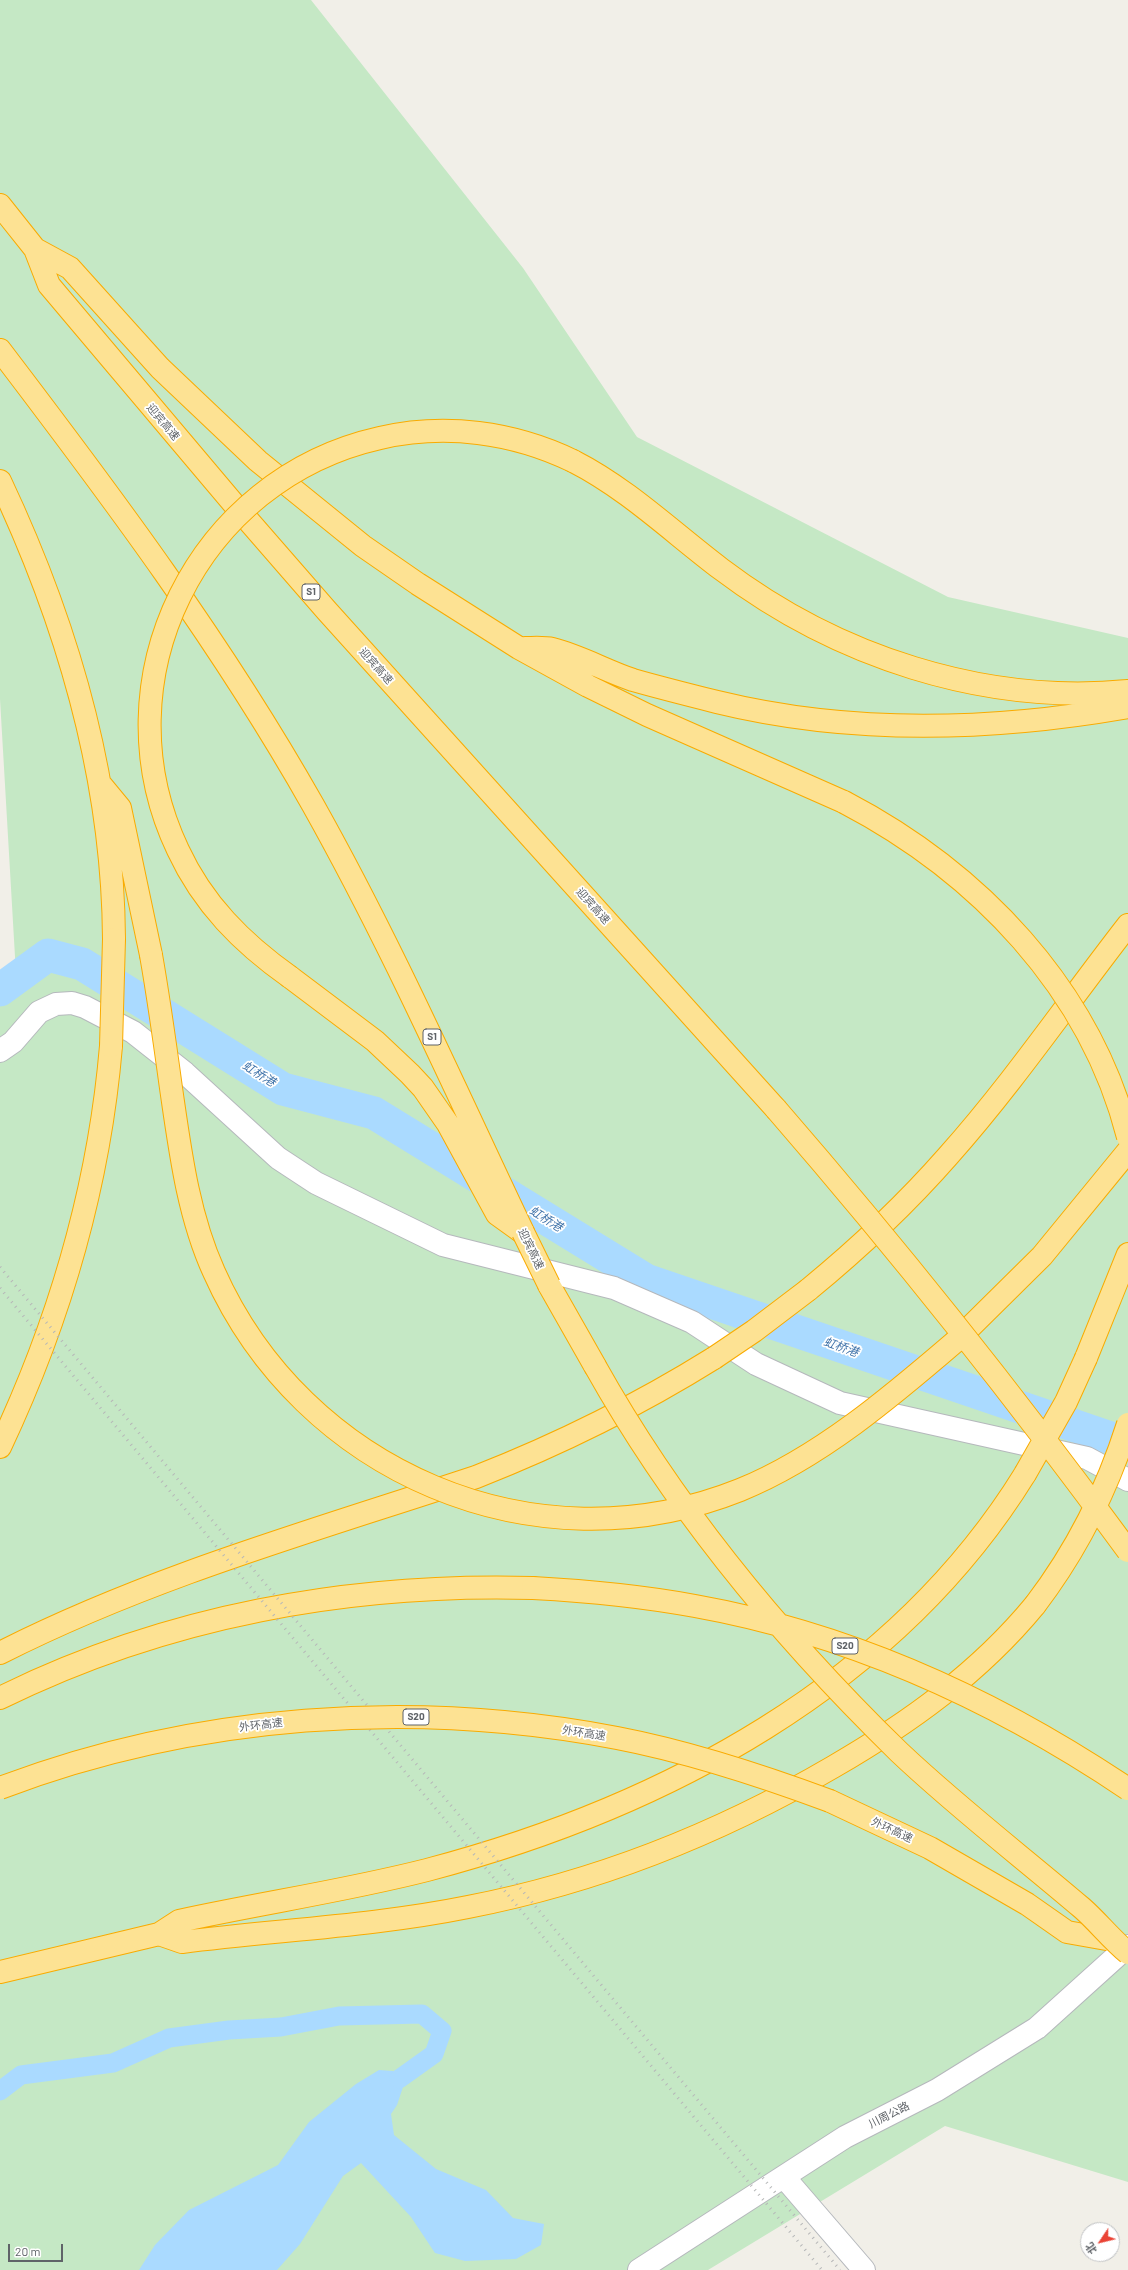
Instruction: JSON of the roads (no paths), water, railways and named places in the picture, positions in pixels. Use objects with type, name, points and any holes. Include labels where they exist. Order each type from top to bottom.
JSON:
[{"type":"highway","name":"迎宾高速","points":[[0,205],[36,249],[49,284],[212,479],[327,611],[776,1109],[950,1317],[1016,1401],[1128,1551]]},
{"type":"highway","points":[[36,249],[70,268],[160,368],[258,461],[310,504],[418,584],[519,648],[588,686],[647,715],[844,802],[906,837],[938,860],[975,891],[1025,943],[1048,971],[1086,1033],[1105,1072],[1128,1137]]},
{"type":"highway","name":"迎宾高速","points":[[0,350],[121,510],[172,581],[268,727],[335,844],[394,957],[523,1232],[549,1284],[606,1386],[642,1443],[720,1553],[772,1617],[853,1705],[900,1753],[950,1798],[1084,1910],[1123,1946]]},
{"type":"highway","points":[[523,1232],[497,1214],[448,1124],[427,1094],[410,1074],[358,1028],[245,943],[207,900],[178,851],[163,811],[153,769],[150,712],[154,676],[165,628],[189,576],[222,530],[242,510],[287,475],[338,449],[386,436],[422,431],[479,433],[507,437],[534,445],[573,461],[611,483],[756,595],[789,615],[857,649],[930,673],[1005,688],[1080,693],[1128,690]]},
{"type":"highway","points":[[0,481],[31,552],[65,644],[88,724],[100,784],[111,864],[114,939],[111,1046],[101,1132],[79,1237],[44,1346],[0,1448]]},
{"type":"highway","points":[[519,648],[551,648],[633,680],[729,705],[827,721],[925,727],[975,726],[1065,718],[1128,707]]},
{"type":"highway","points":[[100,784],[120,808],[151,955],[177,1129],[190,1201],[201,1239],[227,1300],[263,1357],[308,1406],[359,1448],[418,1481],[480,1504],[545,1516],[612,1518],[677,1509],[741,1490],[796,1461],[874,1408],[956,1341],[1042,1256],[1128,1151]]},
{"type":"highway","points":[[0,1653],[77,1617],[164,1581],[476,1477],[525,1458],[620,1414],[714,1358],[754,1331],[808,1290],[875,1232],[948,1156],[986,1110],[1128,925]]},
{"type":"highway","points":[[0,1972],[159,1934],[179,1920],[368,1883],[483,1854],[600,1812],[647,1791],[741,1744],[822,1692],[895,1631],[961,1561],[991,1524],[1025,1474],[1066,1402],[1086,1358],[1128,1254]]},
{"type":"highway","points":[[159,1934],[182,1942],[418,1916],[469,1907],[569,1882],[666,1849],[726,1823],[804,1784],[907,1721],[967,1676],[995,1650],[1035,1605],[1066,1562],[1102,1495],[1128,1424]]},
{"type":"highway","name":"S20","points":[[0,1698],[66,1668],[116,1649],[218,1619],[271,1607],[323,1598],[430,1588],[533,1588],[590,1591],[696,1606],[749,1618],[852,1648],[916,1673],[1000,1711],[1046,1737],[1128,1789]]},
{"type":"highway","name":"外环高速","points":[[0,1788],[69,1764],[123,1750],[216,1732],[286,1722],[342,1718],[436,1718],[508,1722],[562,1729],[671,1750],[755,1775],[830,1801],[930,1848],[1027,1904],[1067,1932],[1123,1946]]},
{"type":"street","points":[[0,1051],[13,1042],[39,1012],[56,1004],[72,1003],[133,1032],[185,1073],[278,1158],[316,1183],[443,1245],[614,1288],[692,1322],[756,1364],[840,1403],[1087,1458],[1128,1480]]},
{"type":"street","name":"川周公路","points":[[639,2270],[845,2137],[937,2090],[1037,2028],[1123,1946]]},
{"type":"street","points":[[784,2177],[864,2270]]},
{"type":"water","points":[[379,2070],[393,2071],[404,2084],[397,2105],[391,2114],[394,2135],[436,2169],[486,2190],[513,2218],[544,2224],[541,2245],[516,2259],[465,2261],[435,2253],[411,2217],[361,2163],[343,2176],[300,2244],[277,2270],[139,2270],[155,2245],[189,2210],[278,2165],[309,2122],[356,2084]]},
{"type":"waterway","name":"虹桥港","points":[[0,990],[48,955],[82,964],[283,1089],[374,1113],[646,1280],[1128,1444]]},
{"type":"waterway","points":[[0,2091],[21,2075],[113,2063],[169,2038],[229,2030],[281,2027],[339,2016],[422,2014],[442,2031],[434,2054],[399,2079]]},
{"type":"railway","points":[[0,1267],[840,2270]]},
{"type":"railway","points":[[0,1288],[822,2270]]}]
